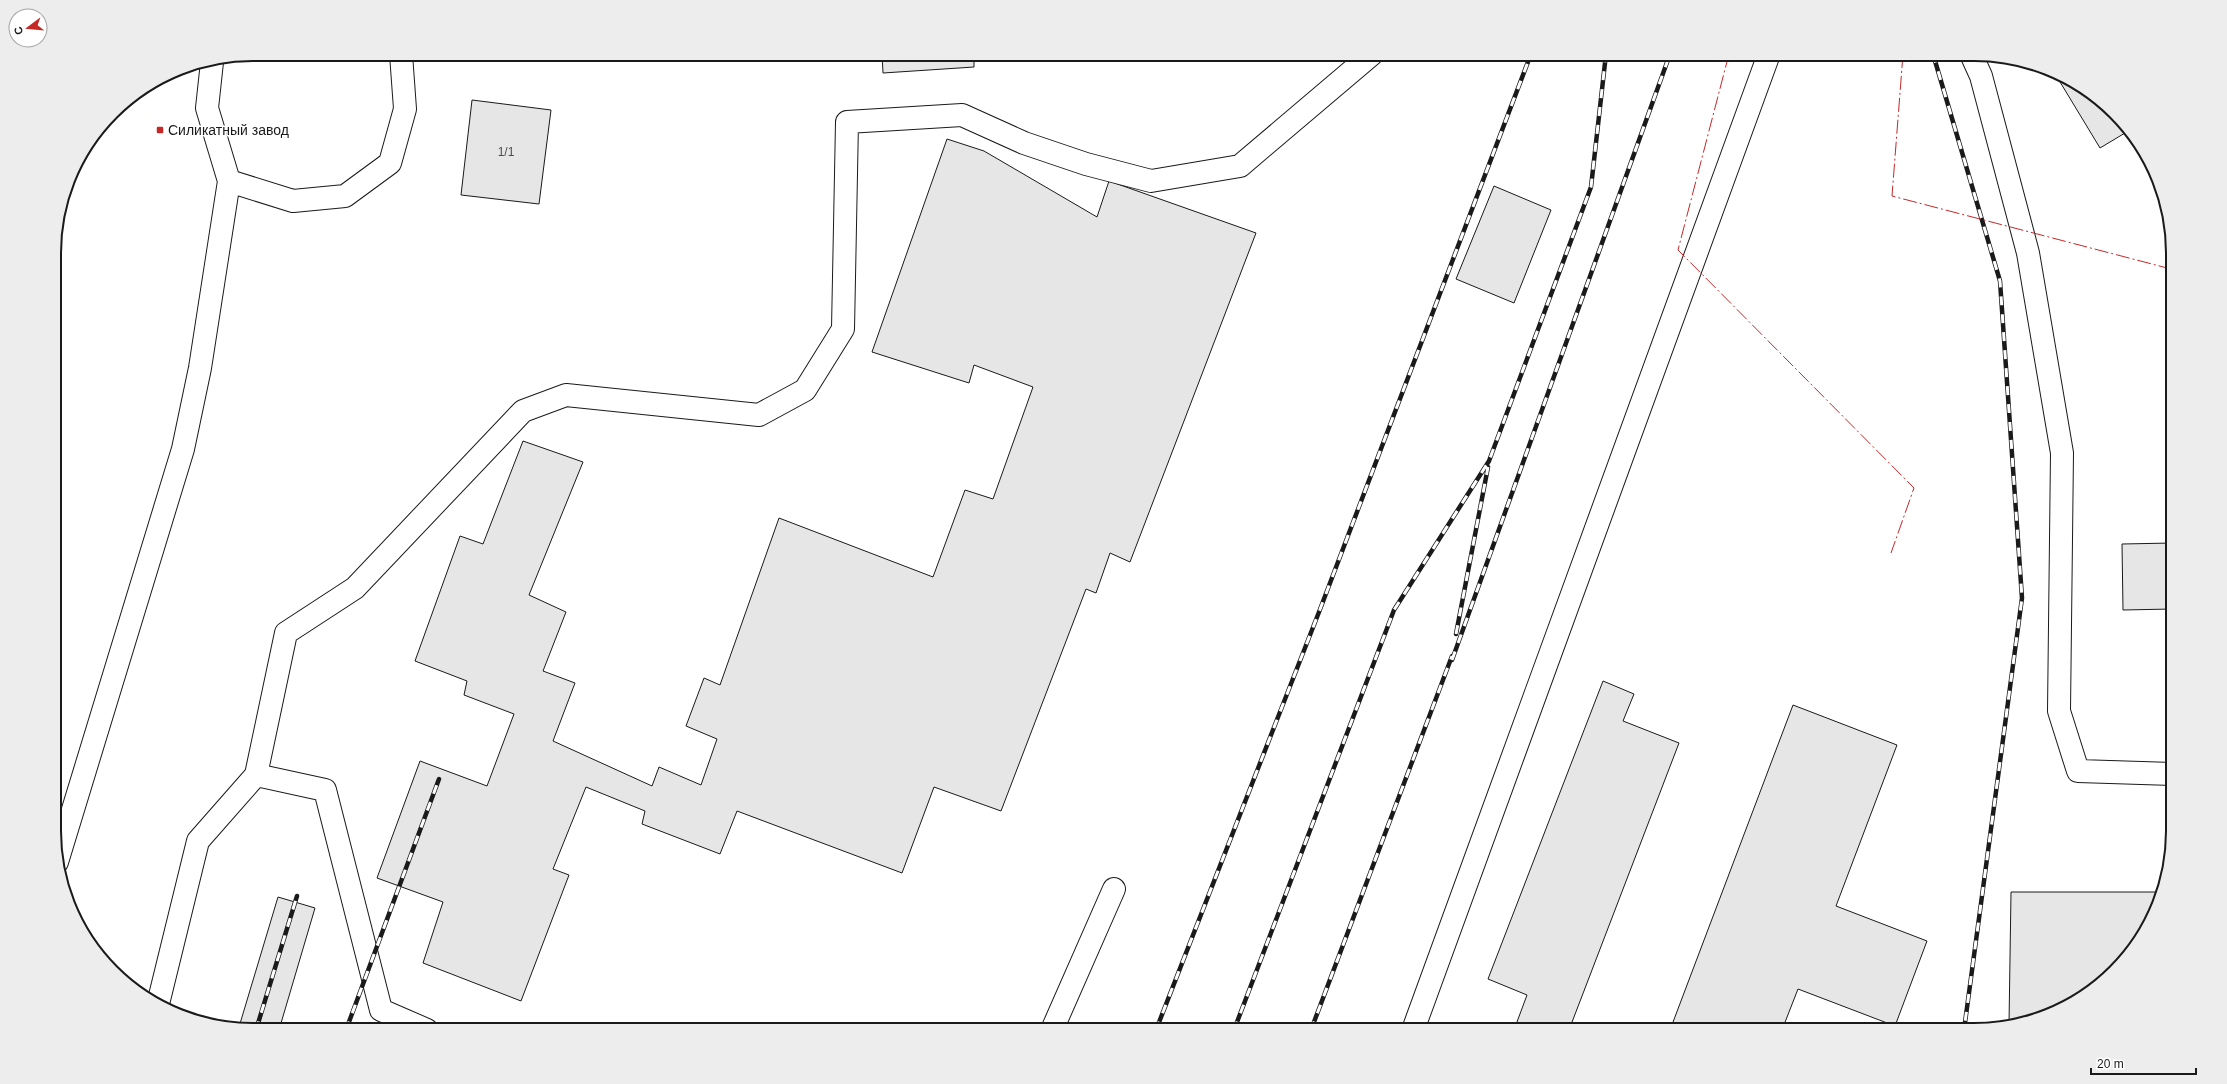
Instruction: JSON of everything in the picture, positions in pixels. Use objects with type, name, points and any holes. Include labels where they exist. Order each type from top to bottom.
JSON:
[{"type":"street","points":[[229,181],[293,201],[345,196],[390,163],[405,110],[402,61]]},
{"type":"street","points":[[159,998],[198,841],[256,775],[286,633],[355,588],[523,411],[566,395],[759,415],[805,390],[844,329],[847,122],[962,115],[1024,143],[1086,164],[1151,181],[1240,166],[1364,61]]},
{"type":"street","points":[[1416,1023],[1765,61]]},
{"type":"street","points":[[1974,61],[1981,76],[2028,253],[2062,453],[2059,711],[2078,771],[2166,774]]},
{"type":"street","points":[[62,847],[183,449],[200,368],[229,181],[207,108],[212,66]]},
{"type":"street","points":[[256,775],[325,790],[381,1010],[411,1023]]},
{"type":"street","points":[[1055,1023],[1114,889]]},
{"type":"building","points":[[882,61],[974,61],[974,67],[883,73]]},
{"type":"building","points":[[2060,81],[2091,101],[2110,117],[2124,134],[2100,148]]},
{"type":"building","points":[[472,100],[551,110],[539,204],[461,195]]},
{"type":"building","points":[[947,139],[984,151],[1097,217],[1109,181],[1256,233],[1130,562],[1110,553],[1096,593],[1086,589],[1001,811],[934,787],[902,873],[737,811],[720,854],[642,824],[645,811],[586,787],[553,869],[569,875],[521,1001],[423,963],[443,902],[377,878],[420,761],[487,786],[514,714],[464,695],[467,681],[415,661],[460,536],[483,544],[523,441],[583,462],[529,595],[566,612],[543,671],[575,683],[553,741],[652,786],[659,767],[701,785],[717,739],[686,726],[704,678],[720,685],[779,518],[933,577],[965,490],[993,499],[1033,387],[974,365],[969,383],[872,352]]},
{"type":"building","points":[[1494,186],[1551,210],[1514,303],[1456,279]]},
{"type":"building","points":[[2166,543],[2166,609],[2123,610],[2122,544]]},
{"type":"building","points":[[1603,681],[1634,694],[1623,721],[1679,743],[1572,1023],[1517,1023],[1527,995],[1488,979]]},
{"type":"building","points":[[1793,705],[1897,745],[1836,906],[1927,941],[1896,1023],[1887,1023],[1798,989],[1785,1023],[1673,1023]]},
{"type":"building","points":[[2011,892],[2156,892],[2146,916],[2134,937],[2110,967],[2080,991],[2059,1003],[2035,1013],[2009,1019]]},
{"type":"building","points":[[278,897],[315,908],[281,1023],[240,1023]]},
{"type":"railway","points":[[1159,1023],[1319,612],[1528,61]]},
{"type":"railway","points":[[1237,1023],[1394,610],[1489,461],[1591,187],[1605,61]]},
{"type":"railway","points":[[1452,660],[1667,61]]},
{"type":"railway","points":[[1935,61],[2000,281],[2022,598],[1965,1023]]},
{"type":"railway","points":[[1456,634],[1488,467]]},
{"type":"railway","points":[[1314,1023],[1452,656]]},
{"type":"railway","points":[[349,1023],[439,779]]},
{"type":"railway","points":[[258,1023],[297,896]]},
{"type":"power","points":[[1727,61],[1678,250],[1914,488],[1891,553]]},
{"type":"power","points":[[1902,61],[1892,196],[2166,268]]},
{"type":"place","name":"Силикатный завод","points":[[160,130]]}]
